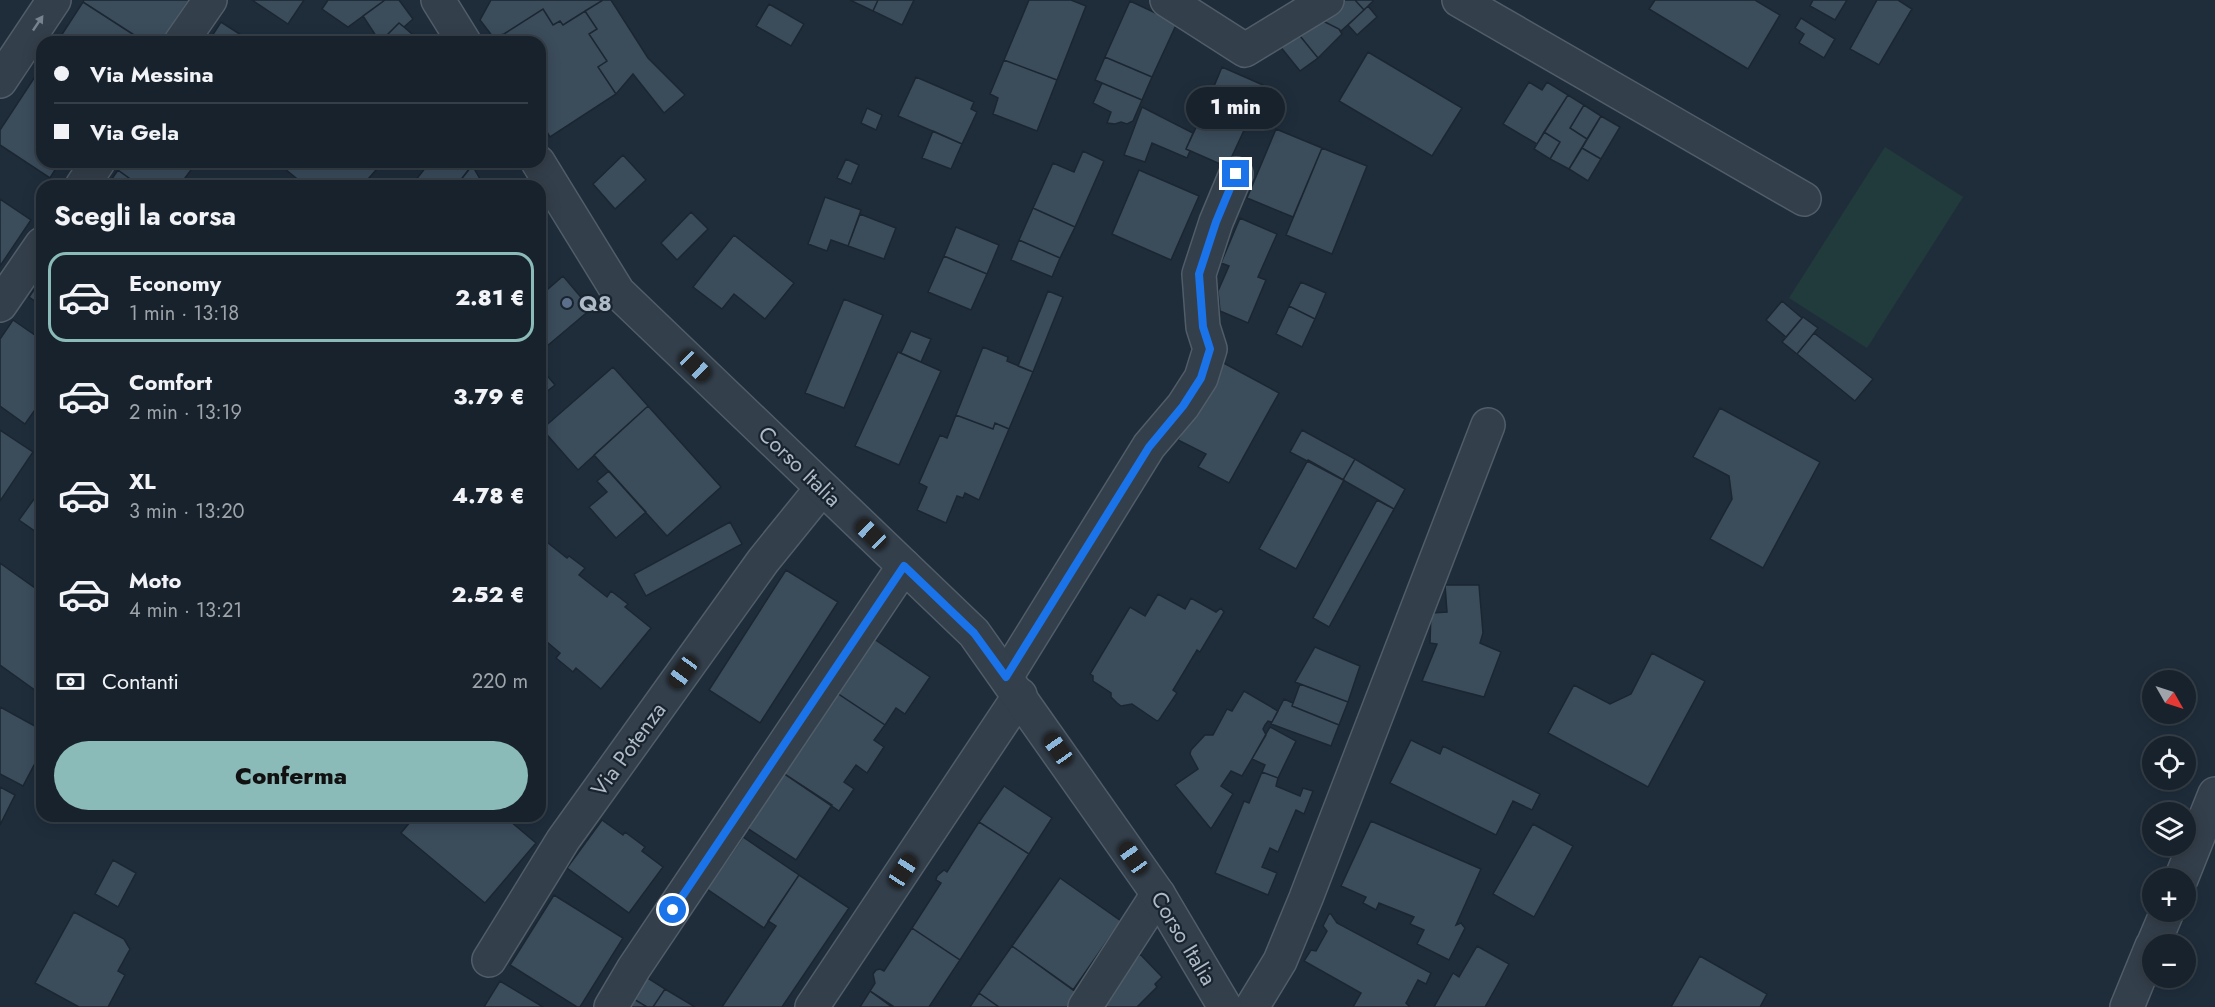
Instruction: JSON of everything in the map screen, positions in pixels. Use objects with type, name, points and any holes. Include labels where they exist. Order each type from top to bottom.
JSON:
[{"type":"street","points":[[0,81],[54,0]]},
{"type":"street","points":[[185,36],[210,0]]},
{"type":"street","points":[[438,0],[460,36]]},
{"type":"street","points":[[1167,0],[1245,50],[1327,0]]},
{"type":"street","points":[[1459,0],[1804,199]]},
{"type":"street","name":"Corso Italia","points":[[542,168],[618,292],[974,633],[1158,894],[1225,1007]]},
{"type":"street","points":[[812,1007],[1013,686],[1149,447],[1183,406],[1201,378],[1210,349],[1203,327],[1199,274],[1216,222],[1236,174]]},
{"type":"street","points":[[0,305],[36,253]]},
{"type":"street","points":[[1252,1007],[1280,961],[1306,898],[1488,425]]},
{"type":"street","name":"Via Potenza","points":[[489,960],[563,840],[763,561],[822,488]]},
{"type":"street","points":[[611,1007],[634,968],[904,566]]},
{"type":"street","points":[[2190,868],[2205,850],[2215,794]]},
{"type":"street","points":[[1085,1007],[1158,894]]},
{"type":"street","points":[[2127,1007],[2142,972]]},
{"type":"green space","points":[[1885,147],[1963,197],[1867,348],[1789,298]]},
{"type":"building","points":[[84,0],[189,0],[165,36],[136,36],[83,2]]},
{"type":"building","points":[[252,0],[304,0],[288,24]]},
{"type":"building","points":[[328,0],[385,0],[348,27],[322,9]]},
{"type":"building","points":[[385,0],[399,0],[413,19],[404,27],[399,23],[386,36],[376,36],[363,16]]},
{"type":"building","points":[[491,0],[603,0],[563,25],[560,21],[553,25],[543,9],[504,34],[497,36],[492,36],[480,20]]},
{"type":"building","points":[[603,0],[611,0],[648,58],[685,95],[664,113],[633,74],[616,94],[598,67],[607,61],[589,34],[597,29],[585,11]]},
{"type":"building","points":[[850,0],[878,0],[873,11]]},
{"type":"building","points":[[878,0],[914,0],[902,25],[873,11]]},
{"type":"building","points":[[1029,0],[1071,0],[1086,6],[1057,80],[1004,60]]},
{"type":"building","points":[[1339,0],[1355,0],[1364,10],[1341,31],[1315,17]]},
{"type":"building","points":[[1355,0],[1372,0],[1373,1],[1364,10]]},
{"type":"building","points":[[1655,0],[1755,0],[1780,15],[1748,69],[1649,9]]},
{"type":"building","points":[[1813,0],[1847,0],[1835,20],[1810,6]]},
{"type":"building","points":[[1877,0],[1898,0],[1912,9],[1879,65],[1850,49]]},
{"type":"building","points":[[1130,1],[1177,23],[1152,77],[1105,57]]},
{"type":"building","points":[[83,2],[136,36],[61,36]]},
{"type":"building","points":[[769,4],[804,24],[791,46],[756,26]]},
{"type":"building","points":[[1368,6],[1377,17],[1357,35],[1348,25]]},
{"type":"building","points":[[543,9],[553,25],[560,21],[563,25],[585,11],[597,29],[589,34],[607,61],[598,67],[616,94],[550,137],[546,131],[546,36],[505,36],[504,34]]},
{"type":"building","points":[[1315,17],[1339,29],[1342,34],[1318,58],[1296,31]]},
{"type":"building","points":[[1801,18],[1835,39],[1824,58],[1799,43],[1804,34],[1795,28]]},
{"type":"building","points":[[221,22],[243,36],[212,36]]},
{"type":"building","points":[[399,23],[414,36],[386,36]]},
{"type":"building","points":[[1296,31],[1318,58],[1300,71],[1279,45]]},
{"type":"building","points":[[1368,52],[1462,108],[1432,156],[1339,101]]},
{"type":"building","points":[[1105,57],[1152,77],[1142,100],[1095,80]]},
{"type":"building","points":[[1004,60],[1057,80],[1037,131],[993,114],[998,98],[990,94]]},
{"type":"building","points":[[1222,67],[1263,85],[1246,126],[1205,108]]},
{"type":"building","points":[[36,75],[36,168],[56,168],[50,178],[0,145],[0,130]]},
{"type":"building","points":[[916,77],[974,102],[971,109],[977,112],[962,144],[898,116]]},
{"type":"building","points":[[1529,82],[1542,90],[1547,82],[1568,95],[1537,144],[1503,124]]},
{"type":"building","points":[[1102,83],[1142,100],[1133,121],[1127,124],[1107,123],[1111,112],[1093,103]]},
{"type":"building","points":[[1568,95],[1584,105],[1570,128],[1587,139],[1569,169],[1550,159],[1560,142],[1544,132]]},
{"type":"building","points":[[1584,105],[1601,116],[1587,139],[1570,128]]},
{"type":"building","points":[[1142,107],[1193,133],[1186,149],[1190,151],[1187,158],[1152,143],[1145,162],[1124,155]]},
{"type":"building","points":[[867,108],[882,115],[876,130],[861,123]]},
{"type":"building","points":[[1205,108],[1246,126],[1227,167],[1186,149]]},
{"type":"building","points":[[1601,116],[1620,127],[1601,159],[1582,148]]},
{"type":"building","points":[[1276,129],[1322,148],[1293,217],[1247,198]]},
{"type":"building","points":[[933,131],[962,144],[951,169],[922,158]]},
{"type":"building","points":[[1544,132],[1560,142],[1550,159],[1534,149]]},
{"type":"building","points":[[1322,148],[1367,166],[1332,254],[1286,235]]},
{"type":"building","points":[[1582,148],[1601,159],[1588,181],[1569,169]]},
{"type":"building","points":[[1083,151],[1104,161],[1075,227],[1033,208],[1053,163],[1074,172]]},
{"type":"building","points":[[623,155],[646,180],[615,209],[593,184]]},
{"type":"building","points":[[846,159],[859,165],[851,184],[837,178]]},
{"type":"building","points":[[120,168],[188,168],[191,170],[184,180],[132,180],[118,170]]},
{"type":"building","points":[[378,168],[367,180],[299,180],[285,169]]},
{"type":"building","points":[[425,168],[470,168],[461,180],[416,180]]},
{"type":"building","points":[[470,168],[474,168],[481,180],[461,180]]},
{"type":"building","points":[[118,170],[132,180],[111,180]]},
{"type":"building","points":[[1139,170],[1199,196],[1171,260],[1112,234]]},
{"type":"building","points":[[825,197],[861,210],[848,246],[831,240],[827,251],[808,244]]},
{"type":"building","points":[[0,199],[31,220],[0,266]]},
{"type":"building","points":[[1033,208],[1075,227],[1060,258],[1019,240]]},
{"type":"building","points":[[691,212],[708,229],[677,260],[661,243]]},
{"type":"building","points":[[860,214],[896,228],[884,259],[848,246]]},
{"type":"building","points":[[1240,218],[1277,234],[1258,277],[1266,280],[1248,323],[1220,311],[1218,291],[1229,266],[1221,263]]},
{"type":"building","points":[[956,227],[999,245],[987,274],[944,256]]},
{"type":"building","points":[[734,235],[794,283],[765,319],[734,294],[722,309],[693,287]]},
{"type":"building","points":[[1019,240],[1060,258],[1052,277],[1011,260]]},
{"type":"building","points":[[944,256],[987,274],[971,310],[928,292]]},
{"type":"building","points":[[563,276],[591,309],[546,347],[546,291]]},
{"type":"building","points":[[1301,282],[1326,293],[1315,319],[1289,306]]},
{"type":"building","points":[[36,287],[36,302],[29,297]]},
{"type":"building","points":[[1048,291],[1063,297],[1033,372],[1018,366]]},
{"type":"building","points":[[844,299],[883,315],[844,408],[805,393]]},
{"type":"building","points":[[1782,301],[1802,318],[1786,337],[1766,320]]},
{"type":"building","points":[[1289,306],[1315,319],[1302,347],[1276,334]]},
{"type":"building","points":[[1803,317],[1818,328],[1797,354],[1782,342]]},
{"type":"building","points":[[13,320],[36,336],[36,408],[25,424],[0,406],[0,339]]},
{"type":"building","points":[[911,331],[931,339],[921,362],[901,353]]},
{"type":"building","points":[[1814,333],[1873,379],[1855,401],[1797,354]]},
{"type":"building","points":[[983,347],[1008,357],[1007,361],[1033,372],[1009,429],[995,423],[993,429],[956,415]]},
{"type":"building","points":[[898,352],[941,371],[899,465],[855,446]]},
{"type":"building","points":[[1220,361],[1279,393],[1229,483],[1198,467],[1206,454],[1178,440]]},
{"type":"building","points":[[613,367],[648,406],[578,470],[546,434],[546,426]]},
{"type":"building","points":[[546,374],[555,385],[546,392]]},
{"type":"building","points":[[648,406],[721,487],[667,536],[594,455]]},
{"type":"building","points":[[1720,408],[1820,462],[1763,568],[1710,539],[1732,499],[1729,476],[1693,457]]},
{"type":"building","points":[[956,415],[993,429],[995,423],[1009,429],[979,500],[965,493],[963,498],[957,496],[946,523],[917,510],[927,487],[919,483],[940,435],[947,438]]},
{"type":"building","points":[[0,430],[33,452],[0,501]]},
{"type":"building","points":[[1302,430],[1355,459],[1343,480],[1290,452]]},
{"type":"building","points":[[1355,459],[1405,489],[1394,509],[1343,480]]},
{"type":"building","points":[[1308,460],[1344,480],[1296,569],[1259,549]]},
{"type":"building","points":[[609,471],[646,512],[616,538],[589,507],[607,492],[597,481]]},
{"type":"building","points":[[36,496],[36,532],[19,520]]},
{"type":"building","points":[[1377,500],[1394,509],[1329,627],[1313,618]]},
{"type":"building","points":[[730,522],[742,544],[646,596],[634,574]]},
{"type":"building","points":[[546,541],[567,558],[569,556],[585,568],[579,575],[607,597],[611,591],[628,604],[625,607],[651,628],[601,689],[576,668],[573,672],[556,658],[560,653],[546,641]]},
{"type":"building","points":[[0,563],[36,589],[36,691],[0,665]]},
{"type":"building","points":[[786,570],[838,602],[760,723],[709,690]]},
{"type":"building","points":[[1445,585],[1479,585],[1483,633],[1480,643],[1501,652],[1484,697],[1422,681],[1437,644],[1430,643],[1431,613],[1447,612]]},
{"type":"building","points":[[1158,594],[1185,609],[1191,598],[1216,612],[1221,608],[1224,612],[1200,652],[1197,650],[1173,690],[1177,693],[1157,721],[1132,704],[1121,706],[1111,697],[1111,693],[1093,681],[1093,676],[1090,674],[1130,607],[1145,616]]},
{"type":"building","points":[[874,639],[930,677],[905,714],[896,708],[885,725],[837,693]]},
{"type":"building","points":[[1315,647],[1360,666],[1348,702],[1295,682]]},
{"type":"building","points":[[1652,653],[1705,681],[1648,787],[1548,733],[1574,685],[1610,704],[1631,694]]},
{"type":"building","points":[[1300,684],[1348,702],[1339,725],[1292,706]]},
{"type":"building","points":[[1244,691],[1278,711],[1272,722],[1268,721],[1265,725],[1263,729],[1266,735],[1242,776],[1231,771],[1221,786],[1233,794],[1211,829],[1175,785],[1198,769],[1190,754],[1191,750],[1205,735],[1213,735],[1227,709],[1232,711]]},
{"type":"building","points":[[837,693],[885,725],[874,740],[884,747],[867,773],[856,765],[844,782],[854,789],[839,811],[783,773]]},
{"type":"building","points":[[1284,699],[1293,703],[1292,706],[1339,725],[1331,746],[1271,724]]},
{"type":"building","points":[[0,707],[36,727],[36,761],[23,786],[0,774]]},
{"type":"building","points":[[1270,727],[1296,741],[1278,778],[1262,772],[1265,765],[1252,759]]},
{"type":"building","points":[[1411,740],[1440,754],[1443,746],[1540,794],[1532,810],[1513,801],[1496,835],[1390,783]]},
{"type":"building","points":[[1262,772],[1278,778],[1276,786],[1300,796],[1303,788],[1313,791],[1304,814],[1296,810],[1278,852],[1270,848],[1262,867],[1277,873],[1268,895],[1215,873],[1244,801],[1249,803]]},
{"type":"building","points":[[783,773],[832,805],[796,860],[747,828]]},
{"type":"building","points":[[1004,786],[1052,818],[1029,854],[979,822]]},
{"type":"building","points":[[0,787],[15,795],[0,825]]},
{"type":"building","points":[[602,820],[623,835],[625,832],[645,847],[642,851],[663,867],[629,913],[567,868]]},
{"type":"building","points":[[1371,821],[1481,869],[1456,925],[1461,923],[1465,928],[1449,960],[1417,944],[1424,930],[1410,924],[1414,917],[1379,903],[1376,910],[1363,903],[1366,897],[1341,886]]},
{"type":"building","points":[[410,822],[511,822],[536,843],[485,903],[401,833]]},
{"type":"building","points":[[979,822],[1029,854],[960,960],[912,928],[941,883],[936,880],[937,876],[944,870],[947,872]]},
{"type":"building","points":[[1533,824],[1573,846],[1534,917],[1493,894]]},
{"type":"building","points":[[743,837],[799,875],[764,928],[707,889]]},
{"type":"building","points":[[113,860],[136,873],[118,907],[95,894]]},
{"type":"building","points":[[799,875],[849,908],[782,1007],[722,1007],[776,926],[768,921]]},
{"type":"building","points":[[1060,878],[1121,921],[1073,990],[1012,946]]},
{"type":"building","points":[[554,895],[623,938],[580,1007],[510,965]]},
{"type":"building","points":[[74,912],[124,939],[130,949],[118,971],[125,975],[108,1007],[79,1007],[35,983]]},
{"type":"building","points":[[1329,914],[1337,923],[1431,973],[1426,984],[1418,980],[1406,1003],[1410,1007],[1353,1007],[1361,993],[1304,961],[1311,950],[1316,951],[1327,931],[1323,926]]},
{"type":"building","points":[[912,928],[960,960],[929,1007],[892,1007],[870,991],[875,983],[873,974],[876,970],[884,971]]},
{"type":"building","points":[[1012,946],[1078,993],[1069,1007],[999,1007],[979,993]]},
{"type":"building","points":[[1477,946],[1509,964],[1485,1007],[1434,1007],[1453,973],[1459,977]]},
{"type":"building","points":[[1140,954],[1162,977],[1155,984],[1157,987],[1137,1007],[1098,1007]]},
{"type":"building","points":[[1700,956],[1767,994],[1760,1007],[1671,1007]]},
{"type":"building","points":[[640,973],[665,989],[653,1007],[647,1007],[627,995]]},
{"type":"building","points":[[500,981],[543,1007],[484,1007]]},
{"type":"building","points":[[665,989],[695,1007],[653,1007]]},
{"type":"building","points":[[870,991],[893,1006],[860,1007]]},
{"type":"building","points":[[979,993],[999,1007],[970,1007]]},
{"type":"building","points":[[627,995],[647,1007],[620,1007]]},
{"type":"place","name":"Q8","points":[[567,303]]},
{"type":"route","points":[[673,910],[904,566],[974,633],[1006,677],[1149,447],[1183,406],[1201,378],[1210,349],[1203,327],[1199,274],[1216,222],[1236,174]]}]
